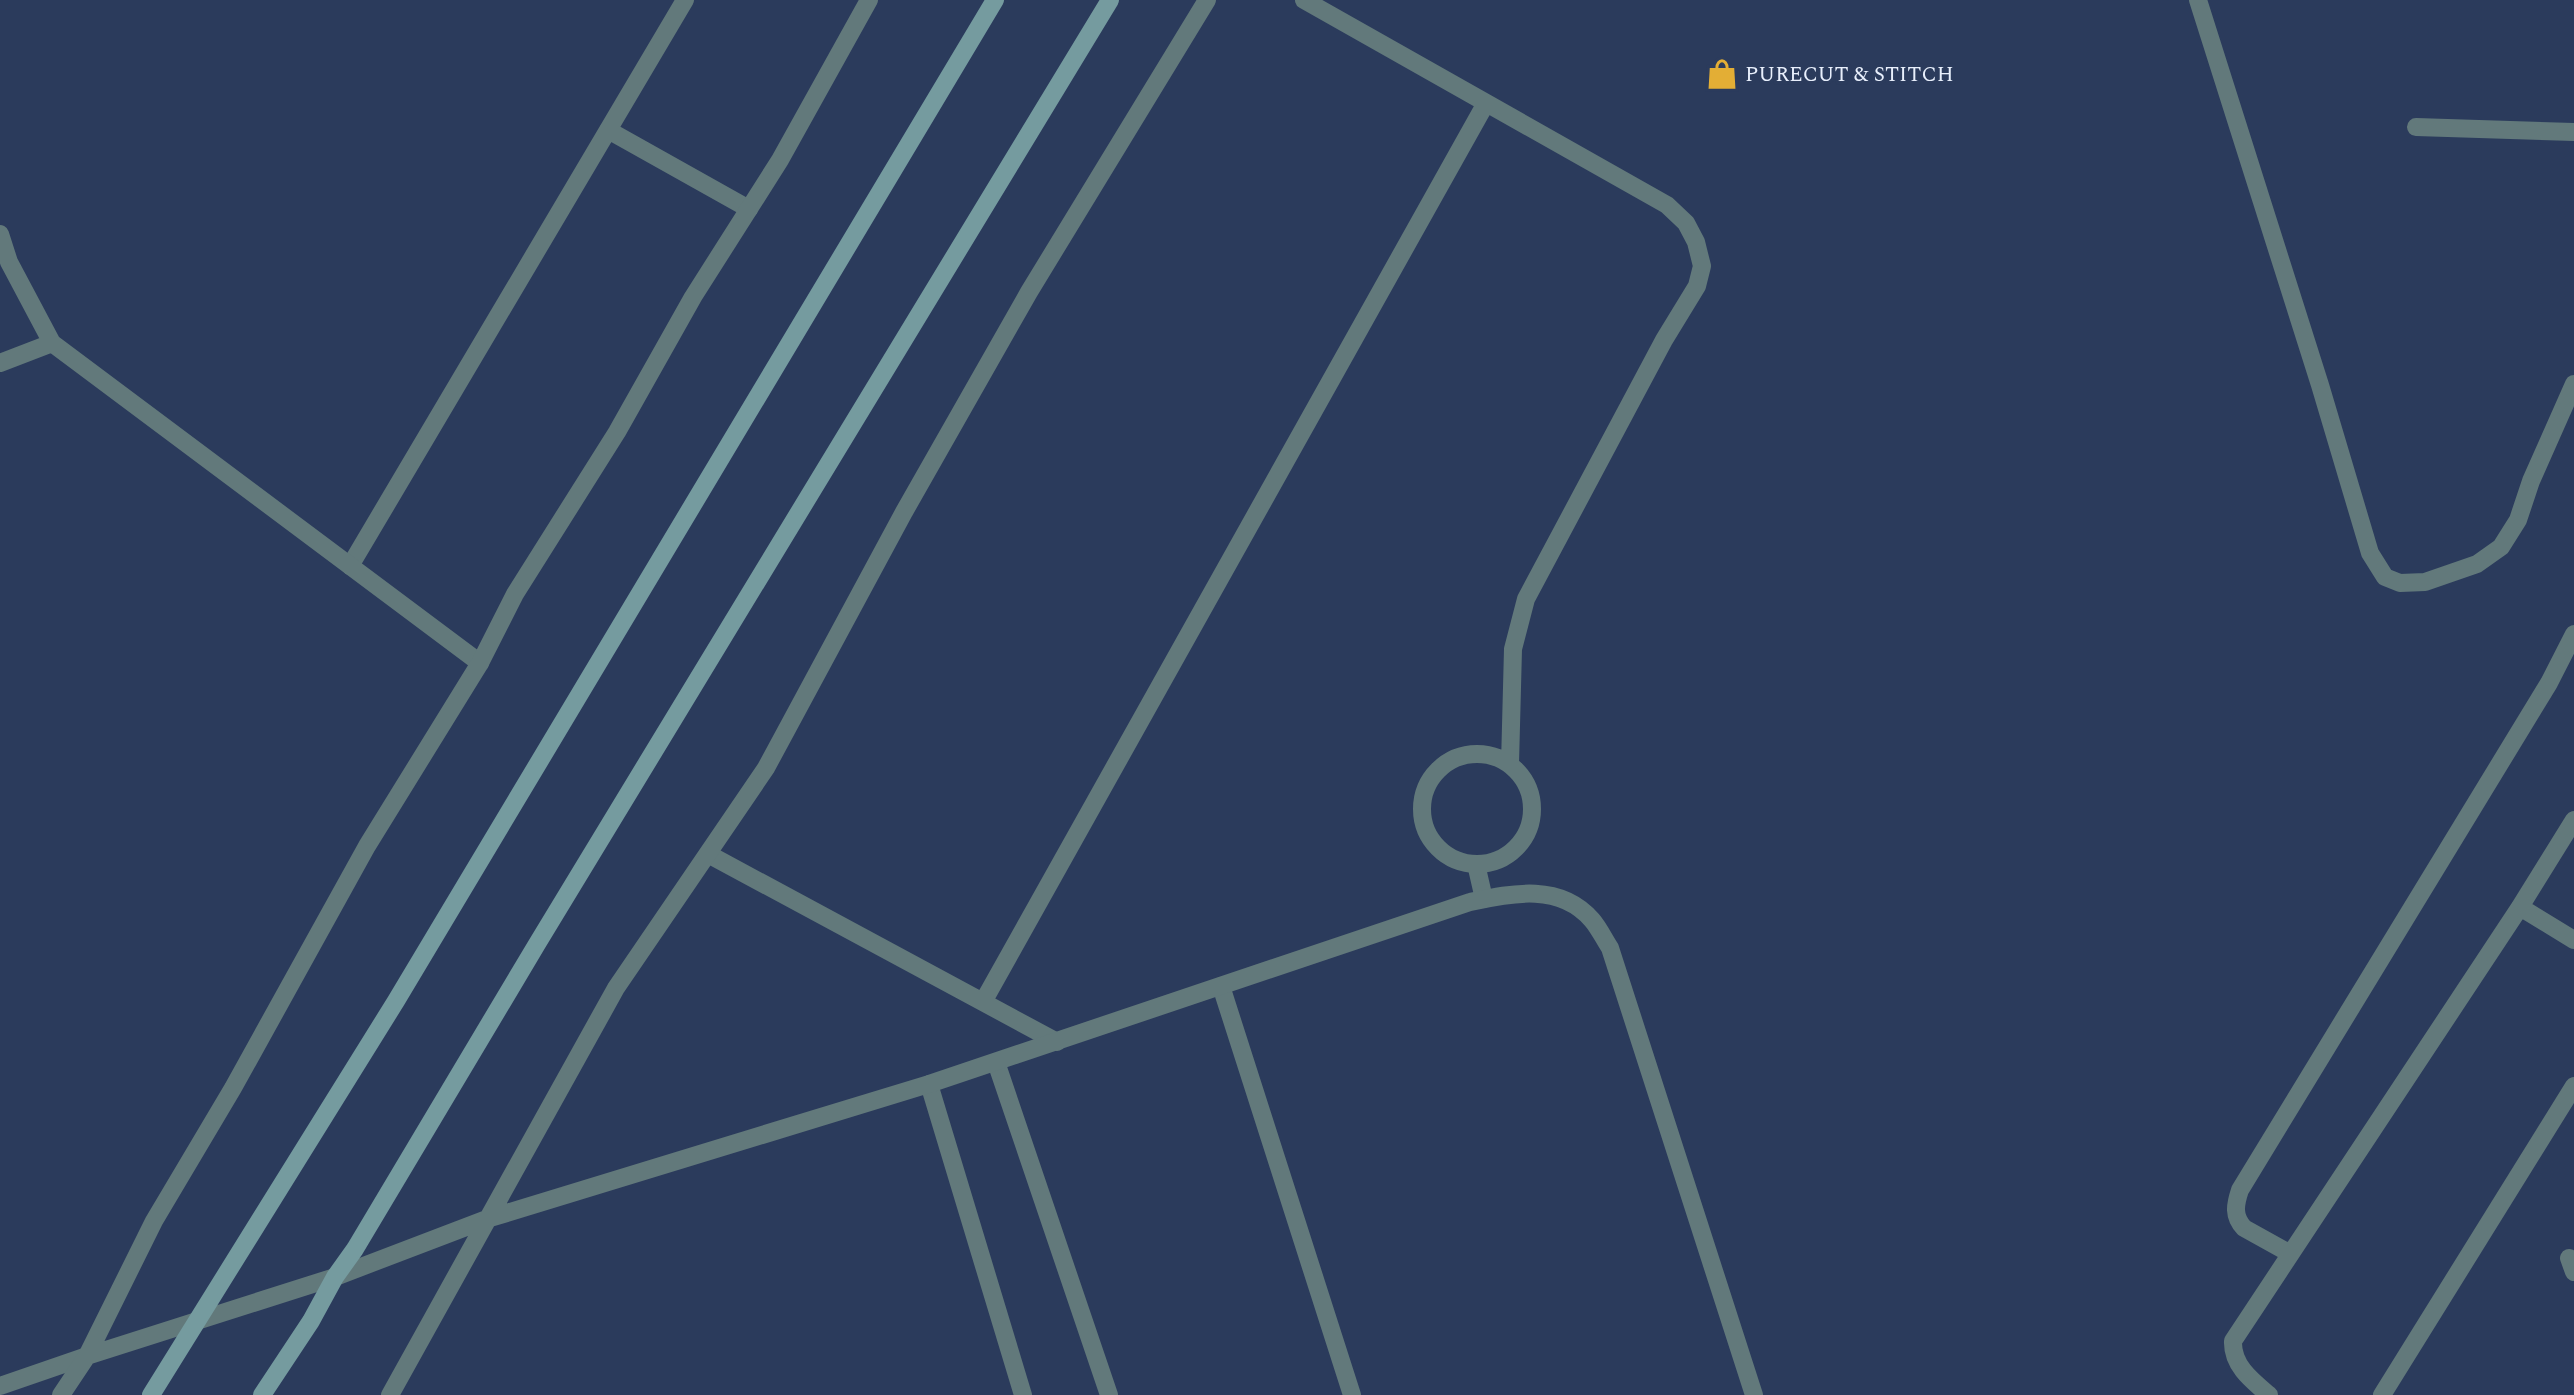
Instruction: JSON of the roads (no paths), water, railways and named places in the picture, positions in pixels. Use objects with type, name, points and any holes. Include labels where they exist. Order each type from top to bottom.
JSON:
[{"type":"main road","points":[[151,1395],[396,1001],[995,0]]},
{"type":"main road","points":[[261,1395],[355,1249],[544,932],[1110,0]]},
{"type":"street","points":[[350,566],[685,0]]},
{"type":"street","points":[[61,1395],[87,1356],[155,1221],[233,1088],[367,846],[480,663],[515,594],[617,432],[694,297],[780,160],[869,0]]},
{"type":"street","points":[[390,1395],[616,988],[766,768],[904,512],[1028,292],[1207,0]]},
{"type":"street","points":[[1304,0],[1667,205],[1686,223],[1696,242],[1702,266],[1697,286],[1664,340],[1526,599],[1513,649],[1510,764]]},
{"type":"street","points":[[2198,0],[2320,385],[2370,554],[2385,578],[2400,583],[2425,582],[2477,564],[2501,547],[2518,520],[2531,481],[2574,384]]},
{"type":"street","points":[[983,1002],[1486,103]]},
{"type":"street","points":[[2416,127],[2574,132]]},
{"type":"street","points":[[608,130],[749,209]]},
{"type":"street","points":[[0,234],[9,262],[52,343],[480,663]]},
{"type":"street","points":[[0,363],[52,343]]},
{"type":"street","points":[[2289,1253],[2244,1228],[2239,1222],[2235,1212],[2240,1190],[2549,683],[2574,634]]},
{"type":"street","points":[[1476,753],[1494,756],[1510,764],[1522,778],[1530,794],[1532,813],[1527,831],[1517,847],[1503,858],[1476,864],[1449,856],[1435,845],[1426,830],[1422,812],[1423,794],[1430,778],[1443,765],[1458,756],[1476,753]]},
{"type":"street","points":[[2269,1395],[2251,1381],[2242,1368],[2233,1350],[2233,1341],[2520,907],[2574,820]]},
{"type":"street","points":[[708,854],[1056,1042]]},
{"type":"street","points":[[1476,864],[1484,899]]},
{"type":"street","points":[[0,1386],[335,1277],[487,1219],[929,1084],[1484,899],[1512,893],[1549,894],[1573,905],[1592,920],[1610,948],[1754,1395]]},
{"type":"street","points":[[2520,907],[2574,940]]},
{"type":"street","points":[[1221,986],[1352,1395]]},
{"type":"street","points":[[996,1062],[1109,1395]]},
{"type":"street","points":[[929,1084],[1023,1395]]},
{"type":"street","points":[[2382,1395],[2574,1086]]},
{"type":"place","name":"PURECUT & STITCH","points":[[1722,74]]}]
